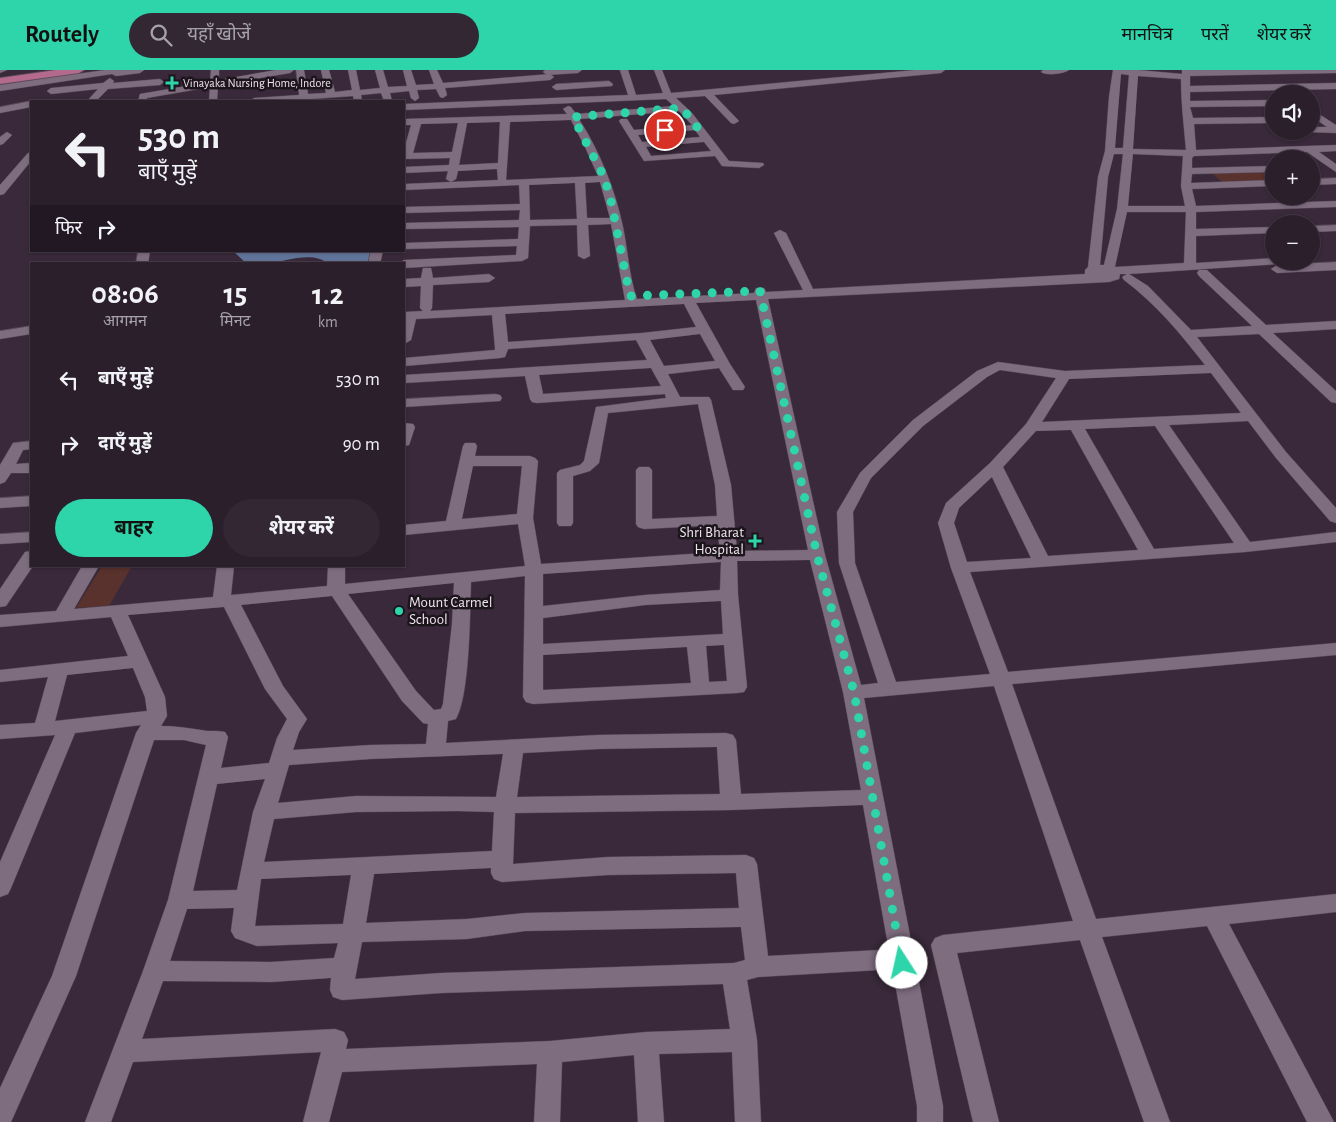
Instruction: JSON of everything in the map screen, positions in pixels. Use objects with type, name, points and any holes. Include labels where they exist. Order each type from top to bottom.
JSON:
[{"type":"main road","points":[[0,79],[52,70]]},
{"type":"main road","points":[[0,79],[79,70]]},
{"type":"street","points":[[0,88],[80,75],[140,70]]},
{"type":"street","points":[[142,100],[143,96],[214,84],[250,92],[275,86],[290,70]]},
{"type":"street","points":[[300,70],[304,97]]},
{"type":"street","points":[[325,70],[331,95]]},
{"type":"street","points":[[352,70],[358,97]]},
{"type":"street","points":[[380,70],[388,100]]},
{"type":"street","points":[[407,70],[414,88],[416,106]]},
{"type":"street","points":[[433,70],[446,106]]},
{"type":"street","points":[[492,70],[502,93]]},
{"type":"street","points":[[518,70],[528,91]]},
{"type":"street","points":[[405,107],[446,106],[470,91],[502,93],[528,91],[553,83],[578,70]]},
{"type":"street","points":[[624,70],[633,98]]},
{"type":"street","points":[[658,70],[668,96],[685,111],[726,164],[759,165]]},
{"type":"street","points":[[553,83],[633,98],[708,94],[942,70]]},
{"type":"street","points":[[1094,273],[1103,177],[1110,151],[1116,71],[1186,74],[1235,71],[1250,73],[1336,70]]},
{"type":"street","points":[[1045,72],[1071,71]]},
{"type":"street","points":[[1116,273],[1134,71]]},
{"type":"street","points":[[92,100],[107,86],[115,72]]},
{"type":"street","points":[[213,100],[215,72]]},
{"type":"street","points":[[1250,73],[1271,85]]},
{"type":"street","points":[[1186,74],[1185,104],[1189,121],[1196,133],[1190,139],[1191,153],[1187,157],[1186,172],[1186,186],[1190,209],[1190,267]]},
{"type":"street","points":[[250,92],[275,86],[304,97],[331,95],[358,97],[386,90],[440,86],[470,91],[502,93],[528,91],[553,83],[602,76]]},
{"type":"street","points":[[44,92],[107,86],[143,85],[170,80]]},
{"type":"street","points":[[553,83],[609,88]]},
{"type":"street","points":[[553,83],[573,117],[604,179],[616,221],[620,252],[631,300]]},
{"type":"street","points":[[1320,86],[1336,86]]},
{"type":"street","points":[[1325,86],[1336,94]]},
{"type":"street","points":[[1186,89],[1265,88]]},
{"type":"street","points":[[179,100],[181,90]]},
{"type":"street","points":[[708,94],[734,121]]},
{"type":"street","points":[[19,96],[29,95],[34,100]]},
{"type":"street","points":[[1185,104],[1265,103]]},
{"type":"street","points":[[0,110],[30,104]]},
{"type":"street","points":[[0,119],[11,108]]},
{"type":"street","points":[[405,122],[505,120],[685,111]]},
{"type":"street","points":[[685,111],[624,121],[648,159],[718,153]]},
{"type":"street","points":[[1322,119],[1336,129]]},
{"type":"street","points":[[448,197],[463,120]]},
{"type":"street","points":[[502,184],[505,120]]},
{"type":"street","points":[[1189,121],[1265,120]]},
{"type":"street","points":[[417,122],[408,134],[406,156],[455,155]]},
{"type":"street","points":[[632,132],[697,127]]},
{"type":"street","points":[[1320,130],[1336,129]]},
{"type":"street","points":[[640,145],[706,139]]},
{"type":"street","points":[[1110,151],[1128,153],[1191,153],[1336,148]]},
{"type":"street","points":[[1309,149],[1335,168]]},
{"type":"street","points":[[0,192],[30,156]]},
{"type":"street","points":[[405,170],[502,166]]},
{"type":"street","points":[[1320,167],[1335,168]]},
{"type":"street","points":[[1186,172],[1265,169]]},
{"type":"street","points":[[405,210],[502,184],[604,179]]},
{"type":"street","points":[[580,180],[584,256]]},
{"type":"street","points":[[1320,182],[1336,181]]},
{"type":"street","points":[[405,264],[522,258],[526,207],[524,183]]},
{"type":"street","points":[[1186,186],[1265,183]]},
{"type":"street","points":[[405,187],[448,197],[526,207]]},
{"type":"street","points":[[1122,209],[1190,209],[1336,204]]},
{"type":"street","points":[[405,226],[616,221]]},
{"type":"street","points":[[1320,229],[1336,228]]},
{"type":"street","points":[[1191,233],[1265,230]]},
{"type":"street","points":[[780,233],[808,288]]},
{"type":"street","points":[[405,246],[522,242]]},
{"type":"street","points":[[1320,260],[1336,259]]},
{"type":"street","points":[[406,313],[498,310],[631,300],[688,300],[808,288],[1094,273],[1107,278],[1116,273],[1265,262]]},
{"type":"street","points":[[426,308],[427,263]]},
{"type":"street","points":[[1116,273],[1203,272],[1336,266]]},
{"type":"street","points":[[1203,272],[1336,400]]},
{"type":"street","points":[[406,313],[426,308],[761,294],[1094,273]]},
{"type":"street","points":[[1116,273],[1144,289],[1188,334],[1213,369],[1281,455],[1336,518]]},
{"type":"street","points":[[405,283],[489,278]]},
{"type":"street","points":[[761,294],[817,555],[854,692],[902,963],[930,1106],[930,1122]]},
{"type":"street","points":[[688,300],[738,388]]},
{"type":"street","points":[[405,362],[496,355],[502,352],[498,310]]},
{"type":"street","points":[[405,326],[406,313]]},
{"type":"street","points":[[1188,334],[1336,325]]},
{"type":"street","points":[[0,335],[30,330]]},
{"type":"street","points":[[501,346],[642,337],[704,330]]},
{"type":"street","points":[[0,342],[30,337]]},
{"type":"street","points":[[642,337],[672,395]]},
{"type":"street","points":[[405,375],[658,368],[723,364]]},
{"type":"street","points":[[889,688],[847,563],[845,512],[865,476],[918,423],[982,374],[998,366],[1065,375],[1213,369]]},
{"type":"street","points":[[453,526],[469,453],[530,460],[526,518],[534,570],[534,697],[737,686],[729,595],[730,556],[723,485],[704,400],[672,395],[537,399],[531,372]]},
{"type":"street","points":[[1065,375],[1032,427],[995,466],[952,506],[946,523],[960,568],[1157,1122]]},
{"type":"street","points":[[565,523],[565,473],[585,468],[591,463],[601,410],[672,395]]},
{"type":"street","points":[[405,403],[495,398]]},
{"type":"street","points":[[1032,427],[1251,417]]},
{"type":"street","points":[[1160,422],[1245,547]]},
{"type":"street","points":[[1076,426],[1149,554]]},
{"type":"street","points":[[405,428],[408,427],[405,438]]},
{"type":"street","points":[[3,474],[18,446],[30,445]]},
{"type":"street","points":[[995,466],[1042,562]]},
{"type":"street","points":[[3,474],[30,468]]},
{"type":"street","points":[[644,470],[644,524],[725,520]]},
{"type":"street","points":[[0,503],[30,501]]},
{"type":"street","points":[[405,530],[526,518]]},
{"type":"street","points":[[0,539],[30,537]]},
{"type":"street","points":[[960,568],[1245,547],[1336,537]]},
{"type":"street","points":[[0,621],[118,612],[534,570],[730,556],[817,555]]},
{"type":"street","points":[[0,602],[30,557]]},
{"type":"street","points":[[62,615],[90,567]]},
{"type":"street","points":[[226,567],[225,601],[275,689],[297,719],[287,733],[264,812],[246,899],[243,931],[257,936],[353,931],[467,929],[525,922],[751,917]]},
{"type":"street","points":[[338,567],[336,589],[409,696],[430,718],[449,714],[453,704],[461,624],[463,578]]},
{"type":"street","points":[[534,613],[645,600],[729,595]]},
{"type":"street","points":[[0,1117],[64,976],[151,724],[155,697],[118,612]]},
{"type":"street","points":[[534,650],[732,639]]},
{"type":"street","points":[[696,640],[701,688]]},
{"type":"street","points":[[854,692],[1336,649]]},
{"type":"street","points":[[0,676],[138,660]]},
{"type":"street","points":[[43,729],[59,670]]},
{"type":"street","points":[[436,751],[438,717]]},
{"type":"street","points":[[0,732],[151,724],[203,738],[218,737],[210,777],[179,900],[155,972],[98,1122]]},
{"type":"street","points":[[0,888],[68,727]]},
{"type":"street","points":[[210,777],[279,764],[370,752],[436,751],[507,746],[514,748],[598,742],[726,740],[731,802]]},
{"type":"street","points":[[514,748],[505,805],[502,874],[608,866],[746,864],[758,967]]},
{"type":"street","points":[[264,812],[356,804],[458,803],[505,805],[731,802],[872,797]]},
{"type":"street","points":[[252,871],[502,859]]},
{"type":"street","points":[[364,865],[353,931],[344,967],[342,990],[440,983],[734,973],[758,967],[879,960],[902,963]]},
{"type":"street","points":[[179,900],[246,899]]},
{"type":"street","points":[[986,1122],[943,945],[1336,903]]},
{"type":"street","points":[[1213,916],[1321,1122]]},
{"type":"street","points":[[155,972],[271,972],[344,967]]},
{"type":"street","points":[[734,973],[744,1040],[748,1122]]},
{"type":"street","points":[[125,1051],[335,1040],[332,1061],[316,1122]]},
{"type":"street","points":[[332,1061],[550,1052],[646,1043],[744,1040]]},
{"type":"street","points":[[646,1043],[651,1122]]},
{"type":"street","points":[[547,1122],[550,1052]]},
{"type":"shaded area","points":[[1265,170],[1265,181],[1223,183],[1211,172]]},
{"type":"shaded area","points":[[101,567],[131,567],[109,606],[76,608]]},
{"type":"water","points":[[234,252],[373,252],[370,260],[367,262],[325,262],[307,257],[277,262],[245,262]]},
{"type":"place","name":"Vinayaka Nursing Home, Indore","points":[[172,83]]},
{"type":"place","name":"Shri Bharat Hospital","points":[[755,541]]},
{"type":"place","name":"Mount Carmel School","points":[[399,611]]},
{"type":"route","points":[[665,130],[697,127],[682,108],[573,117],[603,175],[610,196],[630,296],[760,291],[780,375],[817,555],[854,692],[902,963]]}]
